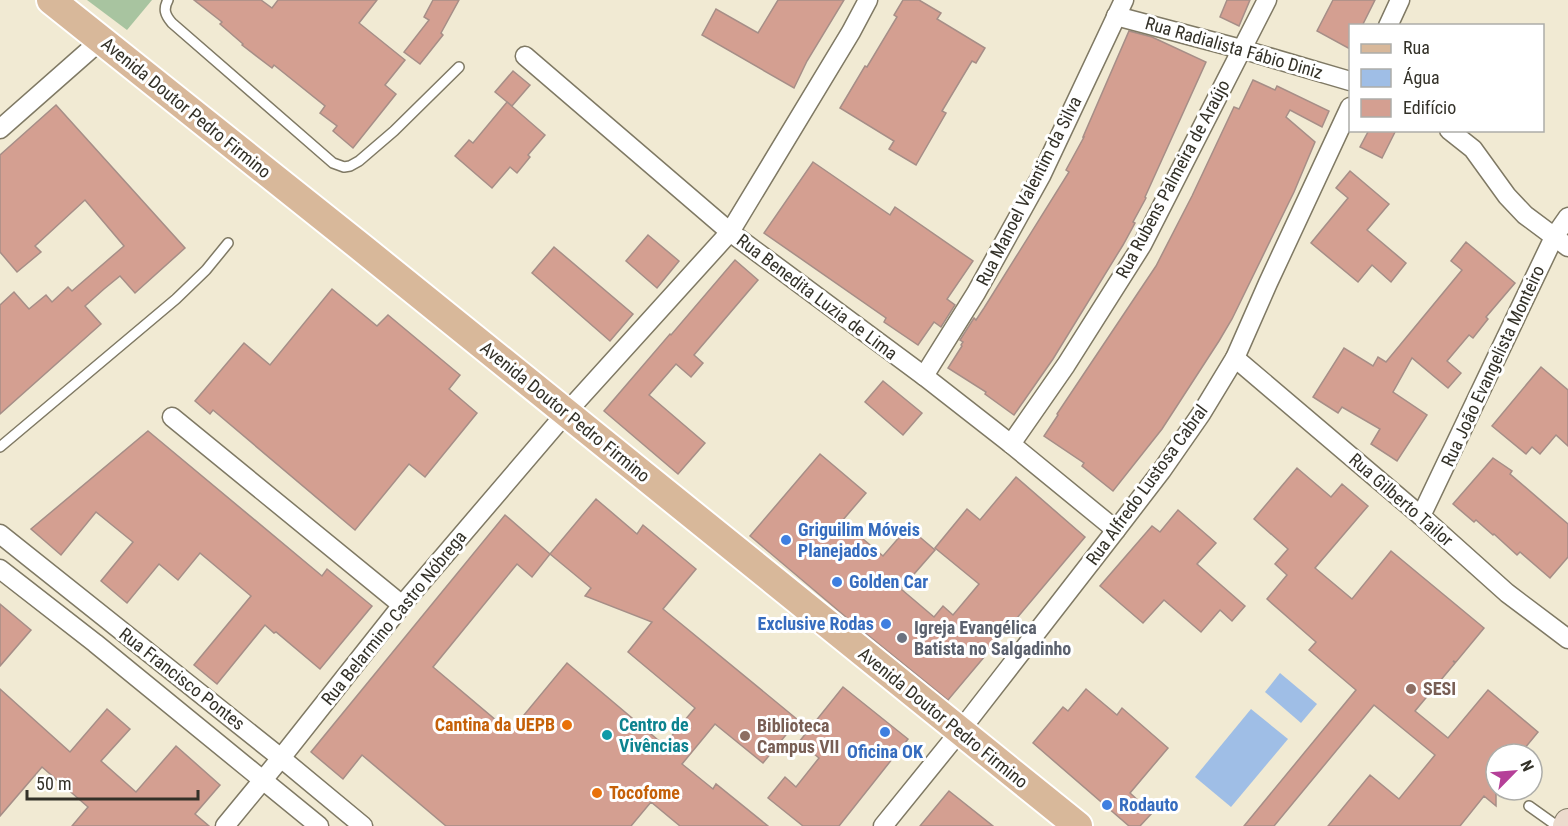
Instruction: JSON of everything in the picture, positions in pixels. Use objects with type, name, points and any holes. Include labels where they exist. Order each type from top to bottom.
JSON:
[{"type":"main road","name":"Avenida Doutor Pedro Firmino","points":[[51,0],[566,412],[1077,826]]},
{"type":"street","name":"Rua Belarmino Castro Nóbrega","points":[[225,826],[402,605],[566,412],[730,232],[868,0]]},
{"type":"street","name":"Rua Rubens Palmeira de Araújo","points":[[1011,444],[1066,366],[1142,244],[1267,0]]},
{"type":"street","points":[[1389,24],[1400,0]]},
{"type":"street","name":"Rua Radialista Fábio Diniz","points":[[1120,8],[1241,49],[1349,81]]},
{"type":"street","name":"Rua Manoel Valentim da Silva","points":[[924,376],[976,293],[1041,176],[1120,8]]},
{"type":"street","points":[[0,129],[101,40]]},
{"type":"street","name":"Rua Benedita Luzia de Lima","points":[[525,56],[730,232],[924,376],[1116,530]]},
{"type":"street","name":"Rua Alfredo Lustosa Cabral","points":[[883,826],[1116,530],[1201,414],[1235,358],[1349,108]]},
{"type":"street","points":[[1452,132],[1473,148],[1507,196],[1525,215],[1561,242]]},
{"type":"street","name":"Rua João Evangelista Monteiro","points":[[1421,516],[1561,242],[1568,217]]},
{"type":"street","name":"Rua Gilberto Tailor","points":[[1235,358],[1421,516],[1507,593],[1568,639]]},
{"type":"street","points":[[171,417],[402,605]]},
{"type":"street","name":"Rua Francisco Pontes","points":[[0,534],[363,826]]},
{"type":"street","name":"Rua Francisco Pontes","points":[[0,569],[95,643],[319,826]]},
{"type":"lane","points":[[168,0],[165,13],[172,23],[333,163],[340,166],[350,166],[359,161],[394,131],[459,67]]},
{"type":"lane","points":[[0,447],[176,299],[206,270],[228,243]]},
{"type":"lane","points":[[1529,807],[1557,826]]},
{"type":"green space","points":[[87,0],[152,0],[127,30]]},
{"type":"water","points":[[1280,673],[1317,704],[1301,723],[1265,692]]},
{"type":"water","points":[[1251,709],[1288,739],[1231,807],[1195,777]]},
{"type":"building","points":[[194,0],[261,0],[272,8],[278,0],[377,0],[359,23],[405,60],[385,85],[396,94],[353,148],[333,131],[337,126],[320,113],[325,106],[274,65],[272,68],[242,45],[220,24],[222,22]]},
{"type":"building","points":[[433,0],[459,0],[441,33],[443,35],[420,64],[404,52],[429,20],[424,17]]},
{"type":"building","points":[[778,0],[844,0],[807,61],[794,88],[702,35],[716,9],[758,33]]},
{"type":"building","points":[[903,0],[919,0],[941,13],[937,19],[985,48],[976,63],[972,61],[942,111],[946,113],[916,165],[889,149],[894,141],[840,108],[897,17],[894,15]]},
{"type":"building","points":[[1227,0],[1250,0],[1239,26],[1220,17]]},
{"type":"building","points":[[1333,0],[1375,0],[1363,24],[1349,24],[1349,48],[1317,31]]},
{"type":"building","points":[[1129,31],[1152,37],[1206,62],[1146,198],[1133,222],[1135,223],[1053,359],[1014,415],[985,394],[986,392],[948,368],[962,346],[963,342],[960,340],[974,318],[976,320],[984,308],[1069,172],[1066,170],[1084,137]]},
{"type":"building","points":[[513,71],[530,85],[512,106],[495,92]]},
{"type":"building","points":[[1253,80],[1275,90],[1277,86],[1329,111],[1322,127],[1290,110],[1286,117],[1315,142],[1294,192],[1219,341],[1162,429],[1113,491],[1082,466],[1084,463],[1044,436],[1156,266],[1234,107],[1239,109]]},
{"type":"building","points":[[507,102],[545,135],[528,155],[530,157],[517,173],[510,167],[492,188],[455,156],[469,140],[473,143]]},
{"type":"building","points":[[56,105],[185,248],[135,293],[120,276],[85,306],[101,324],[0,414],[0,305],[14,292],[29,309],[46,295],[52,302],[68,287],[72,291],[124,246],[85,200],[35,246],[41,252],[17,272],[0,252],[0,155]]},
{"type":"building","points":[[1368,132],[1395,132],[1382,158],[1360,147]]},
{"type":"building","points":[[813,162],[890,215],[895,207],[973,261],[947,299],[955,305],[941,327],[934,322],[918,345],[884,322],[886,318],[764,233]]},
{"type":"building","points":[[1350,171],[1389,204],[1367,230],[1406,263],[1391,282],[1372,265],[1358,282],[1311,243],[1348,198],[1336,188]]},
{"type":"building","points":[[648,235],[679,261],[657,288],[626,261]]},
{"type":"building","points":[[1466,242],[1515,283],[1486,317],[1488,319],[1473,338],[1469,335],[1447,361],[1461,373],[1448,388],[1412,358],[1393,392],[1427,415],[1397,461],[1371,444],[1380,429],[1342,407],[1338,413],[1313,397],[1344,348],[1373,366],[1378,357],[1386,362],[1462,270],[1451,261]]},
{"type":"building","points":[[554,247],[633,314],[610,341],[532,273]]},
{"type":"building","points":[[735,260],[758,280],[694,355],[703,363],[691,377],[676,364],[649,395],[705,443],[678,474],[604,411]]},
{"type":"building","points":[[332,289],[377,326],[388,315],[460,375],[449,389],[477,413],[425,477],[409,464],[355,530],[213,410],[210,414],[195,401],[244,343],[270,365]]},
{"type":"building","points":[[1541,367],[1568,390],[1568,446],[1556,435],[1540,454],[1532,447],[1526,454],[1492,426]]},
{"type":"building","points":[[883,381],[922,413],[903,435],[865,402]]},
{"type":"building","points":[[148,431],[322,576],[327,569],[372,606],[320,669],[265,625],[217,684],[194,665],[251,596],[200,553],[178,580],[159,564],[127,603],[101,581],[133,542],[96,512],[61,555],[31,529]]},
{"type":"building","points":[[820,454],[866,493],[842,521],[883,556],[908,527],[935,550],[901,589],[934,617],[943,606],[953,615],[979,584],[935,548],[967,509],[980,520],[1016,477],[1085,537],[948,700],[750,536]]},
{"type":"building","points":[[1493,458],[1512,471],[1510,474],[1568,524],[1568,557],[1550,578],[1520,552],[1517,555],[1494,534],[1476,520],[1474,522],[1453,504]]},
{"type":"building","points":[[1297,468],[1331,497],[1342,484],[1368,506],[1315,568],[1352,599],[1391,551],[1484,628],[1456,662],[1453,661],[1455,663],[1415,711],[1448,738],[1488,690],[1538,732],[1530,742],[1484,742],[1484,796],[1460,826],[1328,826],[1370,775],[1399,799],[1435,755],[1374,705],[1274,826],[1244,826],[1356,690],[1309,650],[1316,642],[1267,599],[1287,575],[1275,564],[1288,549],[1254,519]]},
{"type":"building","points":[[596,499],[637,534],[643,525],[696,569],[663,609],[798,720],[763,763],[715,724],[682,764],[713,789],[716,784],[768,826],[680,826],[651,802],[631,826],[446,826],[362,755],[343,779],[311,752],[505,515],[550,554]],"holes":[[[550,554],[591,588],[585,596],[652,622],[628,652],[695,708],[664,745],[567,663],[510,732],[433,667],[517,564],[532,577]]]},
{"type":"building","points":[[1178,510],[1216,543],[1197,564],[1245,606],[1232,621],[1220,610],[1201,632],[1164,600],[1143,623],[1100,586],[1152,526],[1160,532]]},
{"type":"building","points":[[0,604],[31,630],[0,666]]},
{"type":"building","points":[[843,687],[908,739],[839,826],[803,826],[768,798],[785,777],[796,787],[819,758],[799,742]]},
{"type":"building","points":[[0,689],[70,752],[107,709],[130,729],[101,761],[136,792],[176,746],[220,785],[195,814],[209,826],[72,826],[88,807],[42,767],[0,816]]},
{"type":"building","points":[[1086,689],[1117,715],[1122,708],[1168,748],[1130,793],[1152,813],[1140,826],[1129,826],[1033,743],[1063,707],[1068,711]]},
{"type":"building","points":[[949,791],[993,826],[920,826]]},
{"type":"place","name":"Griguilim Móveis Planejados","points":[[786,540]]},
{"type":"place","name":"Golden Car","points":[[837,582]]},
{"type":"place","name":"Exclusive Rodas","points":[[886,624]]},
{"type":"place","name":"Igreja Evangélica Batista no Salgadinho","points":[[902,638]]},
{"type":"place","name":"SESI","points":[[1411,689]]},
{"type":"place","name":"Cantina da UEPB","points":[[567,725]]},
{"type":"place","name":"Oficina OK","points":[[885,732]]},
{"type":"place","name":"Centro de Vivências","points":[[607,735]]},
{"type":"place","name":"Biblioteca Campus VII","points":[[745,736]]},
{"type":"place","name":"Tocofome","points":[[597,793]]},
{"type":"place","name":"Rodauto","points":[[1107,805]]}]
